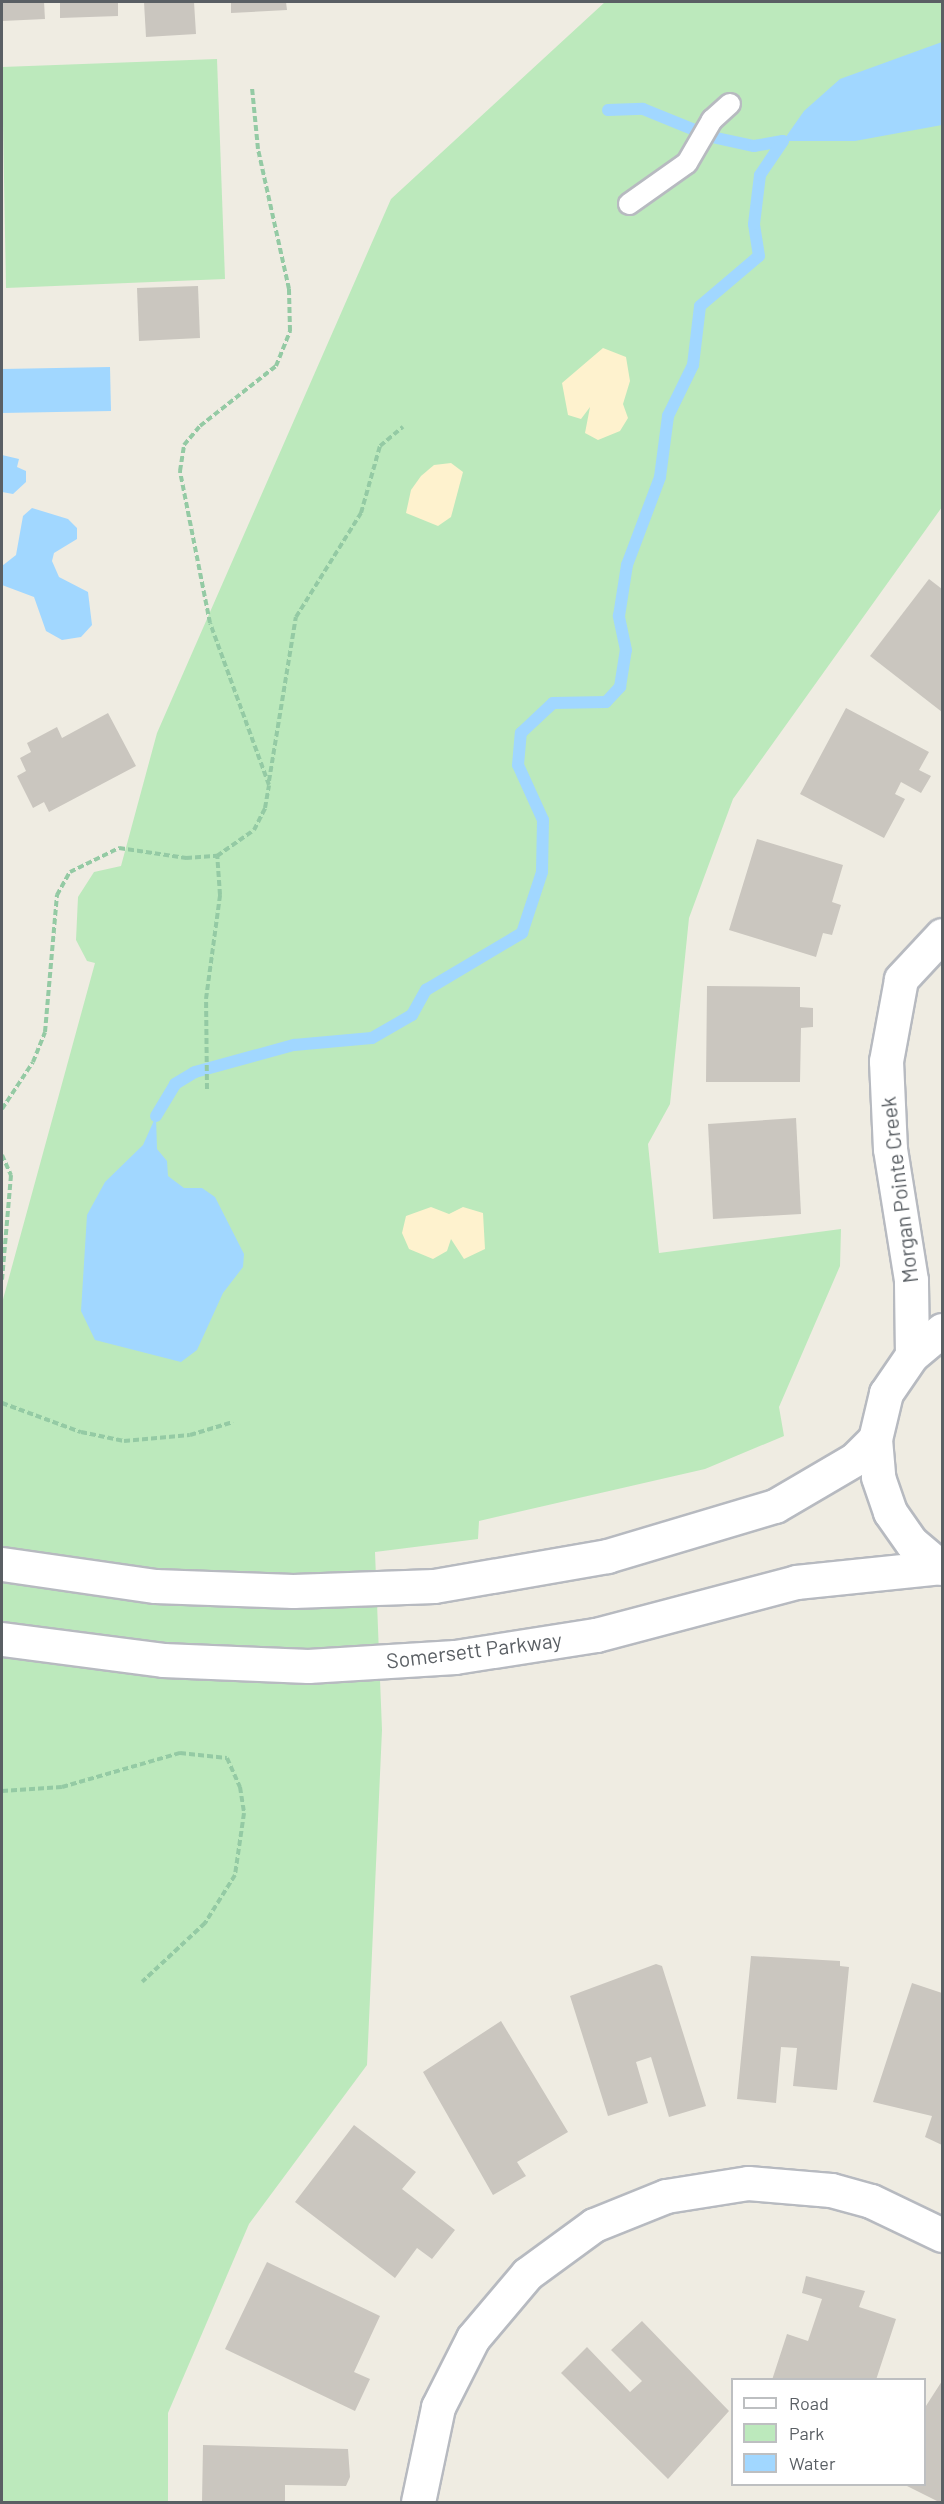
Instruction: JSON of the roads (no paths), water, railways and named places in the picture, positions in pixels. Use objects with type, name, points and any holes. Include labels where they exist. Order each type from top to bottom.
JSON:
[{"type":"main road","name":"Morgan Pointe Creek","points":[[912,1355],[911,1280],[890,1149],[886,1061],[901,979],[942,935]]},
{"type":"main road","points":[[942,1330],[912,1355],[886,1394],[875,1439],[878,1477],[890,1512],[912,1543],[942,1568]]},
{"type":"main road","points":[[2,1564],[155,1586],[293,1591],[434,1586],[607,1556],[775,1506],[855,1459],[875,1439]]},
{"type":"main road","name":"Somersett Parkway","points":[[2,1640],[163,1660],[308,1666],[455,1656],[596,1635],[796,1582],[942,1568]]},
{"type":"main road","points":[[418,2502],[438,2407],[473,2338],[526,2274],[594,2225],[666,2196],[706,2187],[779,2184],[871,2201],[942,2235]]},
{"type":"lane","points":[[629,204],[670,179],[695,149],[712,120],[730,104]]},
{"type":"water","points":[[942,42],[942,125],[855,141],[783,141],[804,111],[840,79]]},
{"type":"water","points":[[110,367],[111,411],[2,413],[2,369]]},
{"type":"water","points":[[2,455],[19,459],[17,467],[26,471],[26,482],[13,494],[2,492]]},
{"type":"water","points":[[32,508],[68,519],[77,528],[77,539],[54,553],[52,561],[59,577],[88,592],[92,625],[81,637],[62,640],[46,631],[34,597],[2,585],[2,566],[16,555],[23,516]]},
{"type":"water","points":[[156,1116],[157,1149],[167,1161],[168,1176],[184,1188],[202,1188],[215,1197],[244,1254],[243,1267],[223,1293],[197,1350],[181,1362],[95,1340],[81,1311],[87,1215],[105,1182],[143,1145]]},
{"type":"waterway","points":[[608,110],[643,109],[712,137],[754,146],[783,141]]},
{"type":"waterway","points":[[156,1116],[175,1084],[195,1072],[294,1045],[372,1038],[412,1015],[426,990],[522,933],[542,872],[543,820],[518,765],[521,733],[553,703],[606,702],[620,687],[626,650],[619,616],[627,565],[660,477],[668,416],[693,365],[700,306],[759,256],[754,224],[760,175],[783,141]]}]
